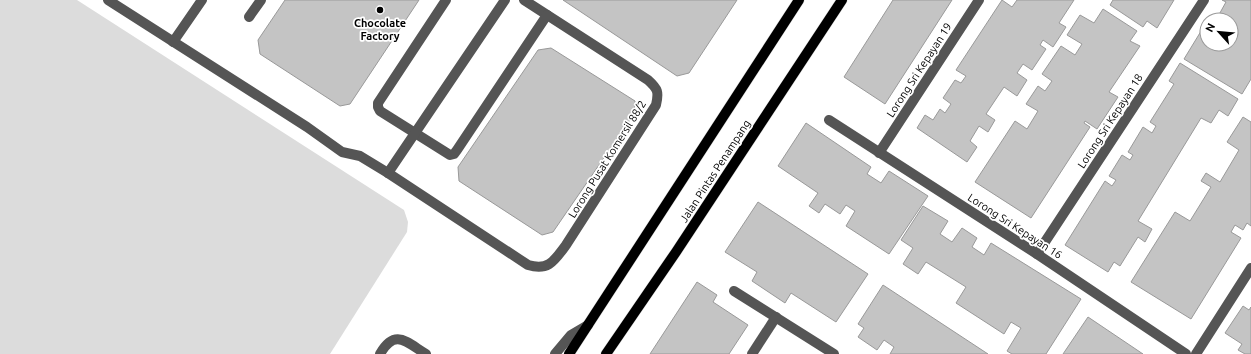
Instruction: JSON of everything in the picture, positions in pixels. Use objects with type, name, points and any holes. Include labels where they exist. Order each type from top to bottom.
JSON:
[{"type":"main road","name":"Jalan Pintas Penampang","points":[[569,354],[799,0]]},
{"type":"main road","name":"Jalan Pintas Penampang","points":[[606,354],[676,252],[842,0]]},
{"type":"street","points":[[108,0],[307,127],[342,152],[360,156],[388,173],[505,0]]},
{"type":"street","points":[[173,42],[202,0]]},
{"type":"street","points":[[249,17],[261,0]]},
{"type":"street","points":[[446,0],[378,103],[378,107],[380,111],[450,155],[454,154],[546,15]]},
{"type":"street","name":"Lorong Pusat Komersil 88/2","points":[[388,173],[528,264],[537,267],[544,266],[552,263],[558,256],[610,179],[652,112],[656,105],[658,96],[655,87],[648,80],[524,0]]},
{"type":"street","name":"Lorong Sri Kepayan 19","points":[[879,153],[979,0]]},
{"type":"street","name":"Lorong Sri Kepayan 18","points":[[1036,254],[1204,0]]},
{"type":"street","name":"Lorong Sri Kepayan 16","points":[[829,120],[1036,254],[1186,354]]},
{"type":"street","points":[[1196,354],[1251,268]]},
{"type":"street","points":[[734,291],[834,354]]},
{"type":"street","points":[[752,354],[776,317]]},
{"type":"street","points":[[555,354],[571,335],[588,325]]},
{"type":"street","points":[[380,354],[388,343],[397,339],[402,340],[426,354]]},
{"type":"shaded area","points":[[0,0],[77,0],[404,210],[408,222],[407,232],[330,354],[0,354]]},
{"type":"building","points":[[285,0],[419,0],[350,104],[340,106],[260,54],[258,40]]},
{"type":"building","points":[[563,0],[737,0],[689,73],[677,76]]},
{"type":"building","points":[[893,0],[952,0],[885,104],[844,77]]},
{"type":"building","points":[[1002,0],[1012,7],[1017,0],[1074,0],[1059,23],[1066,27],[1053,47],[1043,40],[1040,45],[1046,49],[1032,70],[1023,64],[1017,73],[1027,80],[1017,96],[1004,87],[986,114],[995,120],[988,132],[979,126],[970,141],[977,147],[967,162],[917,128],[925,115],[933,120],[940,109],[945,113],[951,104],[943,98],[955,80],[961,83],[966,76],[956,70]]},
{"type":"building","points":[[1113,0],[1174,0],[1157,28],[1147,21],[1143,27],[1110,5]]},
{"type":"building","points":[[1222,0],[1251,0],[1251,79],[1242,94],[1184,59],[1199,34],[1199,52],[1239,52],[1239,12],[1220,12],[1226,2]]},
{"type":"building","points":[[1103,9],[1137,31],[1130,41],[1140,46],[1109,92],[1118,97],[1097,129],[1085,121],[1084,123],[1090,127],[1031,218],[975,182],[1015,121],[1027,129],[1038,111],[1026,104],[1038,86],[1045,91],[1052,81],[1042,74],[1061,46],[1075,55],[1082,44],[1067,35],[1080,15],[1094,23]]},
{"type":"building","points":[[551,48],[635,101],[634,114],[553,232],[542,235],[459,181],[458,167],[538,50]]},
{"type":"building","points":[[1180,63],[1238,99],[1228,116],[1219,110],[1211,123],[1201,118],[1138,221],[1152,229],[1145,242],[1138,237],[1120,266],[1114,262],[1108,272],[1065,245],[1105,181],[1112,186],[1116,180],[1109,176],[1122,155],[1130,160],[1133,155],[1128,152],[1143,127],[1152,133],[1156,126],[1150,122],[1174,84],[1169,81]]},
{"type":"building","points":[[1243,117],[1251,122],[1251,226],[1247,223],[1243,230],[1235,225],[1231,232],[1241,238],[1191,319],[1131,282],[1175,212],[1190,221],[1211,187],[1201,181],[1206,173],[1220,182],[1239,150],[1227,142]]},
{"type":"building","points":[[806,123],[871,167],[867,174],[881,183],[889,171],[928,196],[889,254],[846,226],[855,211],[846,205],[840,214],[825,204],[819,213],[809,206],[818,193],[778,166]]},
{"type":"building","points":[[758,202],[868,274],[836,322],[791,293],[785,303],[752,281],[757,272],[725,252]]},
{"type":"building","points":[[923,206],[948,221],[940,234],[952,242],[962,228],[977,238],[972,247],[984,255],[991,243],[1081,299],[1046,354],[1012,354],[1007,351],[1021,328],[1011,322],[1004,334],[956,303],[966,287],[926,262],[918,274],[903,264],[913,248],[901,240]]},
{"type":"building","points":[[697,282],[717,295],[713,302],[748,325],[729,354],[650,354]]},
{"type":"building","points":[[883,285],[988,354],[890,354],[894,347],[884,340],[877,350],[858,337],[864,328],[858,324]]},
{"type":"building","points":[[1243,306],[1249,310],[1251,307],[1251,354],[1245,354],[1238,350],[1242,344],[1225,333]]},
{"type":"building","points":[[1088,317],[1143,354],[1063,354]]},
{"type":"place","name":"Chocolate Factory","points":[[380,10]]}]
